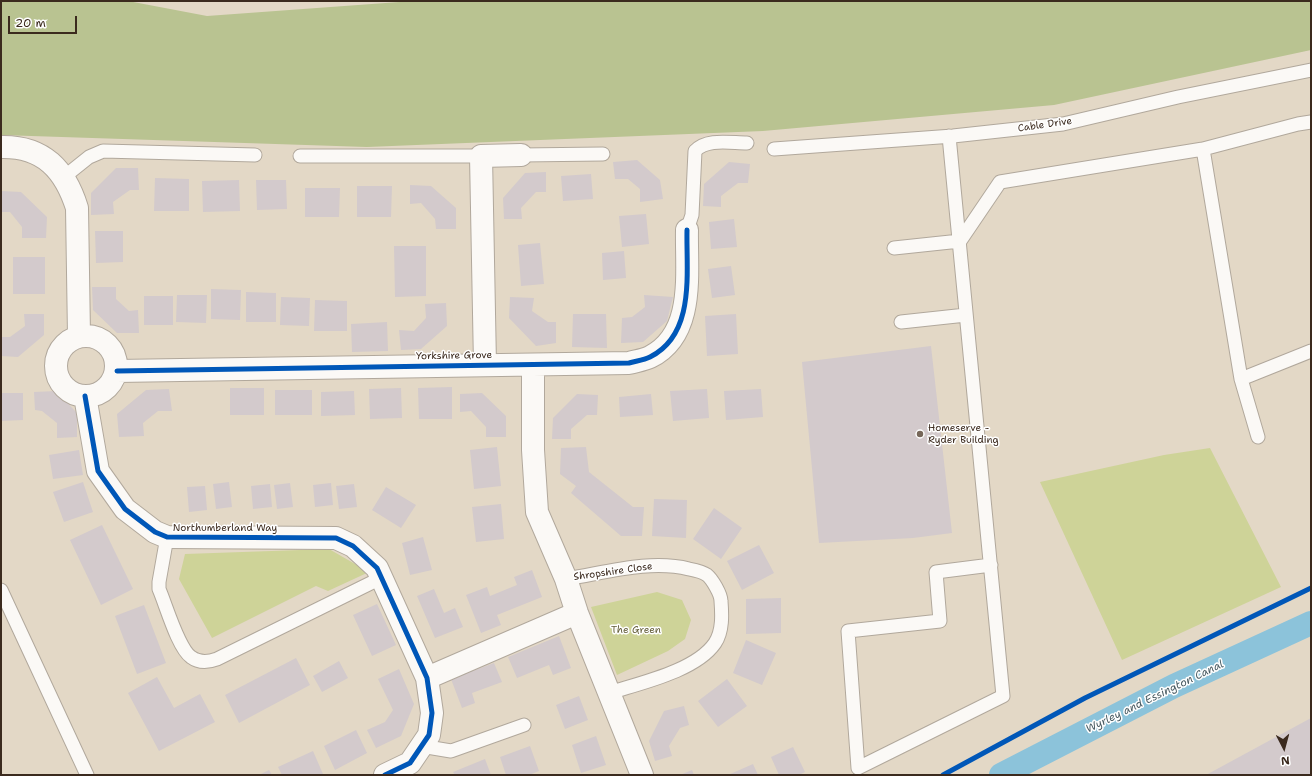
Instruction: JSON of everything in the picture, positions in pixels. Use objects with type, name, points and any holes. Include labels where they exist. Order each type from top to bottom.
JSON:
[{"type":"street","points":[[1,147],[12,146],[32,150],[50,162],[64,177],[77,208],[79,336]]},
{"type":"street","points":[[481,156],[521,155]]},
{"type":"street","name":"Yorkshire Grove","points":[[481,156],[485,365]]},
{"type":"street","name":"Yorkshire Grove","points":[[117,371],[629,363],[650,357],[666,346],[679,327],[686,304],[687,230]]},
{"type":"street","points":[[90,335],[99,338],[108,344],[114,352],[117,362],[117,371],[110,385],[99,394],[85,396],[71,393],[61,383],[56,370],[58,356],[66,343],[79,336],[90,335]]},
{"type":"street","name":"Shropshire Close","points":[[533,365],[533,450],[537,512],[566,579],[577,613],[639,774]]},
{"type":"street","name":"Northumberland Way","points":[[85,396],[98,471],[125,509],[155,532],[167,537],[336,538],[353,546],[377,568],[381,578]]},
{"type":"street","points":[[381,578],[427,678],[432,713],[429,735],[410,763],[385,775]]},
{"type":"street","points":[[427,678],[577,613]]},
{"type":"lane","name":"Cable Drive","points":[[774,150],[949,136],[1063,124],[1178,97],[1311,70]]},
{"type":"lane","points":[[894,248],[960,241],[1000,182],[1203,149],[1298,124],[1311,122]]},
{"type":"lane","points":[[949,136],[960,241],[966,315],[991,566],[1003,696],[858,768],[848,631],[940,621],[936,572],[991,566]]},
{"type":"lane","points":[[687,230],[692,215],[695,150],[700,145],[708,143],[747,144]]},
{"type":"lane","points":[[1203,149],[1241,379],[1258,437]]},
{"type":"lane","points":[[64,177],[89,157],[103,151],[255,155]]},
{"type":"lane","points":[[521,155],[603,154]]},
{"type":"lane","points":[[300,156],[481,156]]},
{"type":"lane","points":[[901,322],[966,315]]},
{"type":"lane","points":[[1241,379],[1311,351]]},
{"type":"lane","points":[[167,537],[158,582],[159,590],[183,648],[190,657],[198,661],[209,662],[217,659],[381,578]]},
{"type":"lane","name":"Shropshire Close","points":[[566,579],[662,565],[689,569],[707,575],[721,596],[723,618],[715,642],[699,658],[681,669],[609,693]]},
{"type":"lane","points":[[1,590],[87,775]]},
{"type":"lane","points":[[421,746],[451,751],[524,725]]},
{"type":"green space","points":[[1,1],[128,1],[207,16],[413,1],[1311,1],[1311,50],[1054,105],[763,131],[367,147],[1,135]]},
{"type":"green space","points":[[1210,448],[1281,587],[1122,660],[1040,482],[1164,455]]},
{"type":"green space","points":[[329,549],[369,572],[328,591],[316,586],[212,638],[179,579],[185,554]]},
{"type":"green space","name":"The Green","points":[[657,592],[682,600],[691,620],[685,639],[668,651],[617,675],[591,607]]},
{"type":"building","points":[[637,160],[660,180],[663,199],[640,202],[640,189],[628,179],[615,179],[613,162]]},
{"type":"building","points":[[729,162],[750,164],[748,183],[738,183],[721,196],[721,207],[703,206],[704,184]]},
{"type":"building","points":[[116,168],[138,168],[139,190],[130,190],[113,202],[114,214],[91,215],[91,193]]},
{"type":"building","points":[[546,172],[546,192],[536,192],[521,208],[522,219],[504,219],[503,198],[525,173]]},
{"type":"building","points":[[591,174],[593,199],[563,201],[561,176]]},
{"type":"building","points":[[155,178],[189,179],[189,211],[154,211]]},
{"type":"building","points":[[239,180],[240,211],[203,212],[202,181]]},
{"type":"building","points":[[256,180],[286,180],[287,209],[257,210]]},
{"type":"building","points":[[410,185],[431,186],[456,208],[456,229],[436,229],[435,219],[421,203],[410,204]]},
{"type":"building","points":[[357,186],[392,186],[391,217],[357,217]]},
{"type":"building","points":[[305,188],[340,188],[339,217],[305,217]]},
{"type":"building","points":[[1,191],[21,192],[47,217],[46,238],[22,238],[22,227],[10,212],[1,212]]},
{"type":"building","points":[[646,214],[649,244],[622,247],[619,216]]},
{"type":"building","points":[[734,219],[737,247],[711,249],[709,222]]},
{"type":"building","points":[[95,231],[123,231],[123,262],[96,263]]},
{"type":"building","points":[[540,243],[544,284],[521,286],[518,245]]},
{"type":"building","points":[[394,246],[426,246],[426,296],[395,297]]},
{"type":"building","points":[[624,251],[626,278],[603,280],[602,253]]},
{"type":"building","points":[[13,257],[45,257],[45,294],[13,294]]},
{"type":"building","points":[[731,266],[735,295],[712,298],[708,269]]},
{"type":"building","points":[[92,287],[116,287],[116,299],[129,311],[138,310],[139,333],[117,333],[93,310]]},
{"type":"building","points":[[211,289],[241,290],[240,320],[211,319]]},
{"type":"building","points":[[246,292],[276,293],[276,322],[246,322]]},
{"type":"building","points":[[177,295],[207,295],[206,323],[176,322]]},
{"type":"building","points":[[644,295],[673,297],[667,321],[643,342],[621,343],[622,318],[632,317],[645,307]]},
{"type":"building","points":[[144,296],[173,296],[173,325],[144,325]]},
{"type":"building","points":[[281,297],[310,298],[309,326],[280,325]]},
{"type":"building","points":[[510,297],[534,298],[532,311],[548,322],[556,322],[556,343],[536,346],[509,318]]},
{"type":"building","points":[[315,300],[347,301],[347,331],[314,331]]},
{"type":"building","points":[[446,303],[447,326],[421,349],[401,350],[399,330],[414,331],[426,318],[425,304]]},
{"type":"building","points":[[24,314],[44,314],[44,335],[18,357],[1,356],[1,337],[10,337],[25,326]]},
{"type":"building","points":[[573,314],[606,314],[607,348],[572,347]]},
{"type":"building","points":[[736,314],[738,354],[707,356],[705,316]]},
{"type":"building","points":[[387,322],[388,351],[352,352],[351,324]]},
{"type":"building","points":[[931,346],[952,533],[913,538],[819,543],[802,362]]},
{"type":"building","points":[[452,387],[452,419],[419,419],[418,388]]},
{"type":"building","points":[[230,388],[264,388],[264,415],[230,415]]},
{"type":"building","points":[[401,388],[402,418],[370,419],[369,389]]},
{"type":"building","points":[[169,389],[172,411],[158,411],[143,423],[144,436],[119,437],[117,414],[146,390]]},
{"type":"building","points":[[707,389],[709,418],[673,421],[670,391]]},
{"type":"building","points":[[761,389],[763,417],[726,420],[724,391]]},
{"type":"building","points":[[275,390],[312,390],[312,415],[275,415]]},
{"type":"building","points":[[56,391],[77,413],[77,437],[57,438],[57,423],[42,411],[35,410],[34,392]]},
{"type":"building","points":[[354,391],[355,415],[321,416],[321,392]]},
{"type":"building","points":[[1,393],[23,393],[23,420],[1,421]]},
{"type":"building","points":[[482,393],[506,416],[506,437],[486,437],[486,427],[471,411],[460,412],[460,394]]},
{"type":"building","points":[[577,394],[598,395],[597,415],[587,415],[571,429],[571,439],[552,439],[553,418]]},
{"type":"building","points":[[651,394],[653,415],[620,417],[619,397]]},
{"type":"building","points":[[497,447],[501,486],[474,489],[470,450]]},
{"type":"building","points":[[586,447],[589,472],[633,507],[644,507],[642,536],[621,536],[571,493],[576,486],[560,474],[561,448]]},
{"type":"building","points":[[79,450],[83,475],[53,479],[49,455]]},
{"type":"building","points":[[83,482],[93,512],[64,522],[53,492]]},
{"type":"building","points":[[229,482],[232,507],[216,509],[213,484]]},
{"type":"building","points":[[290,483],[293,507],[277,509],[274,485]]},
{"type":"building","points":[[331,483],[333,505],[315,507],[313,485]]},
{"type":"building","points":[[270,484],[272,507],[253,509],[251,486]]},
{"type":"building","points":[[354,484],[357,507],[339,509],[336,486]]},
{"type":"building","points":[[205,486],[207,510],[189,512],[187,487]]},
{"type":"building","points":[[386,487],[416,505],[401,528],[372,510]]},
{"type":"building","points":[[654,499],[687,500],[686,538],[652,536]]},
{"type":"building","points":[[501,504],[504,539],[476,542],[472,507]]},
{"type":"building","points":[[714,508],[742,528],[721,559],[693,539]]},
{"type":"building","points":[[102,525],[133,589],[101,605],[70,540]]},
{"type":"building","points":[[423,537],[432,570],[410,575],[402,543]]},
{"type":"building","points":[[759,545],[774,573],[742,590],[727,561]]},
{"type":"building","points":[[532,570],[542,597],[497,615],[501,625],[481,633],[466,595],[487,587],[490,596],[517,585],[514,577]]},
{"type":"building","points":[[434,589],[444,613],[455,608],[463,627],[435,638],[417,596]]},
{"type":"building","points":[[781,598],[781,633],[746,634],[746,599]]},
{"type":"building","points":[[377,604],[396,645],[372,656],[353,615]]},
{"type":"building","points":[[144,605],[166,663],[137,674],[115,616]]},
{"type":"building","points":[[559,636],[571,668],[553,675],[549,665],[517,678],[508,657]]},
{"type":"building","points":[[746,640],[776,653],[762,685],[733,673]]},
{"type":"building","points":[[296,658],[310,685],[239,723],[225,695]]},
{"type":"building","points":[[339,661],[348,678],[322,692],[313,676]]},
{"type":"building","points":[[494,663],[502,682],[472,693],[475,703],[462,708],[451,679]]},
{"type":"building","points":[[399,669],[414,704],[401,736],[376,748],[367,730],[385,722],[393,710],[378,679]]},
{"type":"building","points":[[157,677],[174,708],[200,694],[215,722],[159,751],[128,693]]},
{"type":"building","points":[[727,679],[747,706],[718,727],[698,701]]},
{"type":"building","points":[[579,696],[588,720],[565,729],[556,705]]},
{"type":"building","points":[[684,706],[689,725],[680,728],[669,746],[672,756],[655,761],[649,741],[664,711]]},
{"type":"building","points":[[1311,718],[1311,775],[1206,775]]},
{"type":"building","points":[[356,730],[367,753],[335,770],[324,746]]},
{"type":"building","points":[[596,736],[606,765],[581,773],[572,745]]},
{"type":"building","points":[[530,746],[539,771],[529,775],[506,775],[500,757]]},
{"type":"building","points":[[793,747],[805,772],[799,775],[779,775],[771,757]]},
{"type":"building","points":[[313,751],[323,774],[282,775],[278,767]]},
{"type":"building","points":[[485,759],[491,775],[455,775],[453,772]]},
{"type":"building","points":[[753,764],[758,775],[728,775]]},
{"type":"building","points":[[269,770],[272,775],[259,775]]},
{"type":"building","points":[[692,770],[694,775],[680,775]]},
{"type":"waterway","name":"Wyrley and Essington Canal","points":[[1001,775],[1174,686],[1311,623]]},
{"type":"cycle path","points":[[117,371],[629,363],[650,357],[665,347],[675,333],[682,318],[687,283],[687,230]]},
{"type":"cycle path","points":[[85,396],[98,471],[125,509],[155,532],[167,537],[336,538],[353,546],[377,568],[427,678],[432,713],[429,735],[410,763],[385,775]]},
{"type":"cycle path","points":[[943,775],[1085,698],[1311,588]]},
{"type":"place","name":"Homeserve - Ryder Building","points":[[920,434]]}]
